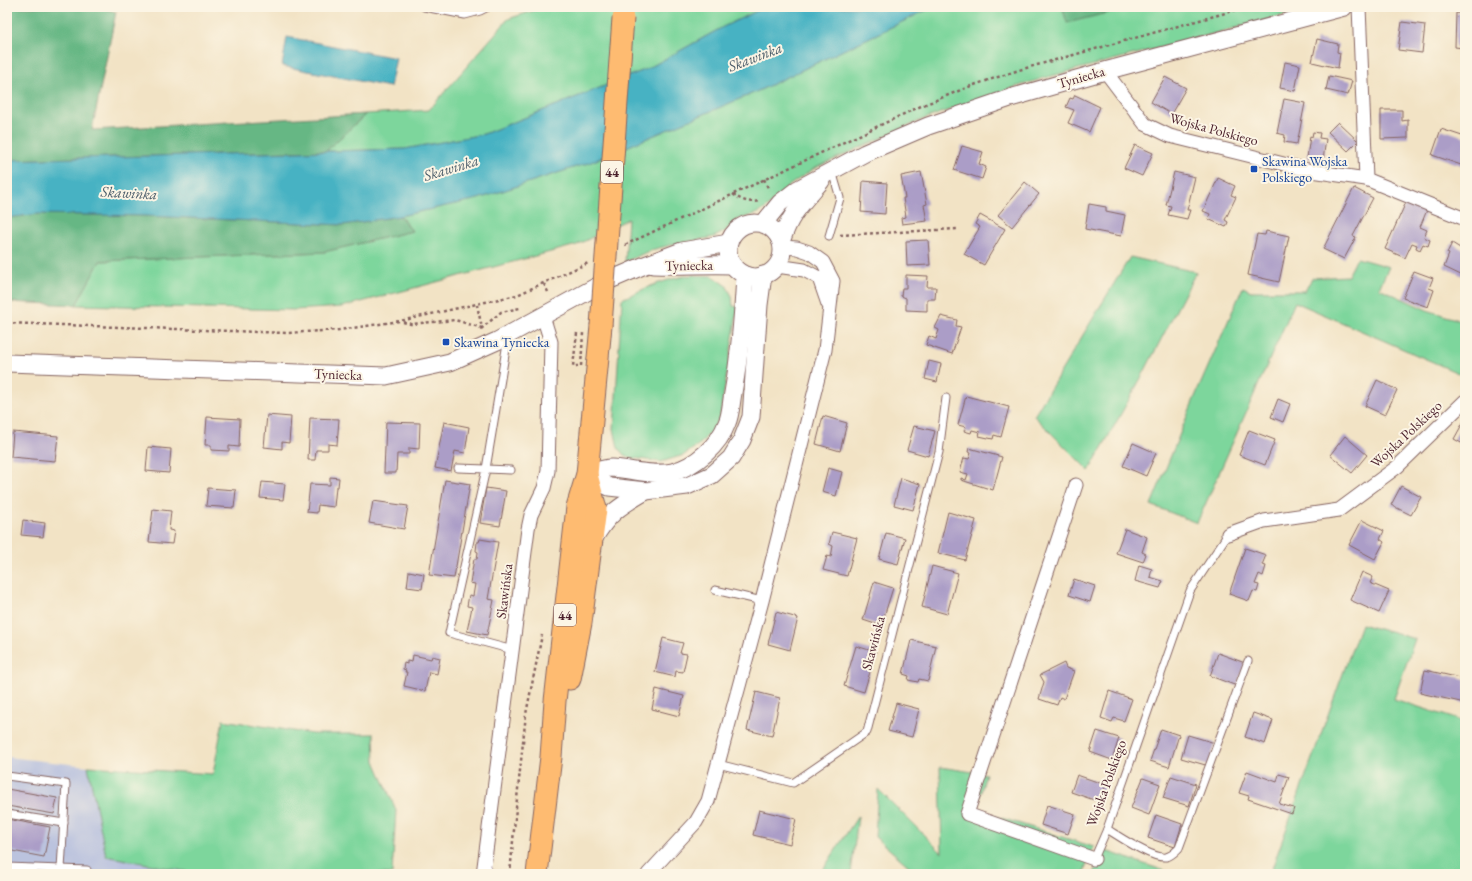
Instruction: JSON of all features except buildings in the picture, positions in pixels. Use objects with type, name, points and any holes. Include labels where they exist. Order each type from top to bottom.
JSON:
[{"type":"main road","name":"44","points":[[537,874],[551,757],[555,701],[577,507],[587,474],[601,326],[624,13]]},
{"type":"main road","name":"44","points":[[551,757],[575,653],[582,616],[592,543],[596,509],[587,474]]},
{"type":"street","name":"Tyniecka","points":[[763,224],[780,204],[798,189],[865,153],[928,126],[1010,98],[1344,7]]},
{"type":"street","points":[[1359,7],[1366,179]]},
{"type":"street","name":"Wojska Polskiego","points":[[1105,71],[1145,124],[1170,136],[1312,171],[1366,179],[1465,219]]},
{"type":"street","name":"Tyniecka","points":[[782,245],[786,228],[793,213],[830,172]]},
{"type":"street","points":[[587,474],[608,487],[646,491],[687,486],[712,475],[731,458],[742,440],[751,417],[758,304],[770,271],[781,258],[782,245],[777,234],[771,228],[763,224],[755,222],[742,226],[732,235],[728,251],[729,258],[739,270],[751,276],[770,271],[804,270],[820,278],[830,309]]},
{"type":"street","name":"Tyniecka","points":[[7,363],[386,376],[450,362],[543,316],[603,283],[645,265],[682,251],[729,243]]},
{"type":"street","points":[[648,874],[696,822],[708,801],[762,601],[825,350],[833,281],[823,262],[809,252],[782,245]]},
{"type":"street","name":"Tyniecka","points":[[645,265],[676,266],[704,264],[739,270]]},
{"type":"street","points":[[587,474],[610,468],[640,472],[670,472],[682,469],[713,447],[727,423],[735,379],[743,303],[739,270]]},
{"type":"street","name":"Skawińska","points":[[483,874],[528,529],[531,515],[544,488],[548,471],[551,342],[543,316]]},
{"type":"street","name":"Wojska Polskiego","points":[[1228,534],[1264,521],[1339,510],[1397,468],[1465,401]]},
{"type":"street","name":"Wojska Polskiego","points":[[1076,485],[967,814],[1094,860]]},
{"type":"street","points":[[592,543],[602,524],[611,515],[623,504],[646,491]]},
{"type":"lane","points":[[424,7],[465,15],[488,7]]},
{"type":"lane","points":[[828,236],[840,198],[830,172]]},
{"type":"lane","points":[[508,334],[486,469],[448,633],[513,650]]},
{"type":"lane","name":"Skawińska","points":[[718,764],[793,783],[867,732],[939,452],[946,398]]},
{"type":"lane","points":[[458,468],[511,470]]},
{"type":"lane","name":"Wojska Polskiego","points":[[1094,860],[1190,591],[1228,534]]},
{"type":"lane","points":[[715,590],[762,601]]},
{"type":"lane","points":[[1106,829],[1154,856],[1168,857],[1174,854],[1179,848],[1248,662]]},
{"type":"lane","points":[[7,776],[66,784],[61,870]]},
{"type":"lane","points":[[7,814],[64,823]]},
{"type":"lane","points":[[7,867],[87,870]]},
{"type":"path","points":[[621,247],[921,106],[971,86],[1019,70],[1247,7]]},
{"type":"path","points":[[732,194],[740,200],[750,202],[766,200]]},
{"type":"path","points":[[828,236],[957,229]]},
{"type":"path","points":[[7,323],[287,333],[339,330],[400,321],[517,295],[593,260]]},
{"type":"path","points":[[400,321],[411,324],[455,320],[482,328],[477,305]]},
{"type":"path","points":[[577,333],[573,366],[581,366]]},
{"type":"path","points":[[510,874],[526,714]]},
{"type":"shaded area","points":[[7,757],[88,766],[106,856],[199,874],[7,874]]},
{"type":"green space","points":[[7,7],[100,7],[116,12],[92,130],[366,114],[326,151],[7,160]]},
{"type":"green space","points":[[545,7],[765,7],[723,27],[647,69],[484,134],[405,149],[326,151],[366,114],[429,110],[508,19]]},
{"type":"green space","points":[[933,7],[993,7],[1001,9],[1006,7],[1068,7],[1063,10],[1115,10],[1111,7],[1316,7],[1044,78],[924,119],[815,168],[790,185],[765,209],[737,220],[724,232],[714,237],[651,250],[625,262],[628,219],[577,245],[342,307],[294,310],[76,305],[100,261],[324,252],[412,231],[400,216],[478,199],[591,162],[756,92]]},
{"type":"green space","points":[[1068,7],[1111,7],[1115,11],[1067,23],[1063,10]]},
{"type":"green space","points":[[38,214],[146,216],[343,225],[400,216],[412,231],[324,252],[100,261],[76,305],[7,302],[7,218]]},
{"type":"green space","points":[[1130,257],[1196,272],[1141,378],[1089,471],[1034,416]]},
{"type":"green space","points":[[1357,258],[1389,267],[1379,288],[1427,310],[1465,322],[1465,376],[1295,302],[1197,523],[1151,505],[1194,399],[1243,287],[1251,291],[1305,291],[1312,278],[1348,276]]},
{"type":"green space","points":[[692,275],[713,276],[726,285],[732,296],[733,306],[738,307],[720,416],[713,429],[700,444],[684,455],[661,462],[626,457],[618,448],[614,429],[622,299],[656,284]]},
{"type":"green space","points":[[1361,624],[1415,639],[1394,699],[1465,722],[1465,874],[1270,874]]},
{"type":"green space","points":[[223,720],[313,734],[374,734],[375,761],[396,810],[392,874],[199,874],[106,856],[88,766],[213,774]]},
{"type":"green space","points":[[940,767],[986,774],[976,810],[1094,847],[1083,874],[912,874],[911,868],[875,837],[878,789],[942,853]]},
{"type":"green space","points":[[858,816],[851,874],[820,874]]},
{"type":"green space","points":[[1103,850],[1174,874],[1094,874]]},
{"type":"water","name":"Skawinka","points":[[765,7],[933,7],[756,92],[591,162],[478,199],[400,216],[343,225],[146,216],[38,214],[7,218],[7,160],[405,149],[484,134],[647,69],[723,27]]},
{"type":"water","points":[[287,37],[396,58],[390,87],[282,66]]},
{"type":"place","name":"Skawina Wojska Polskiego","points":[[1254,169]]},
{"type":"place","name":"Skawina Tyniecka","points":[[446,342]]}]
